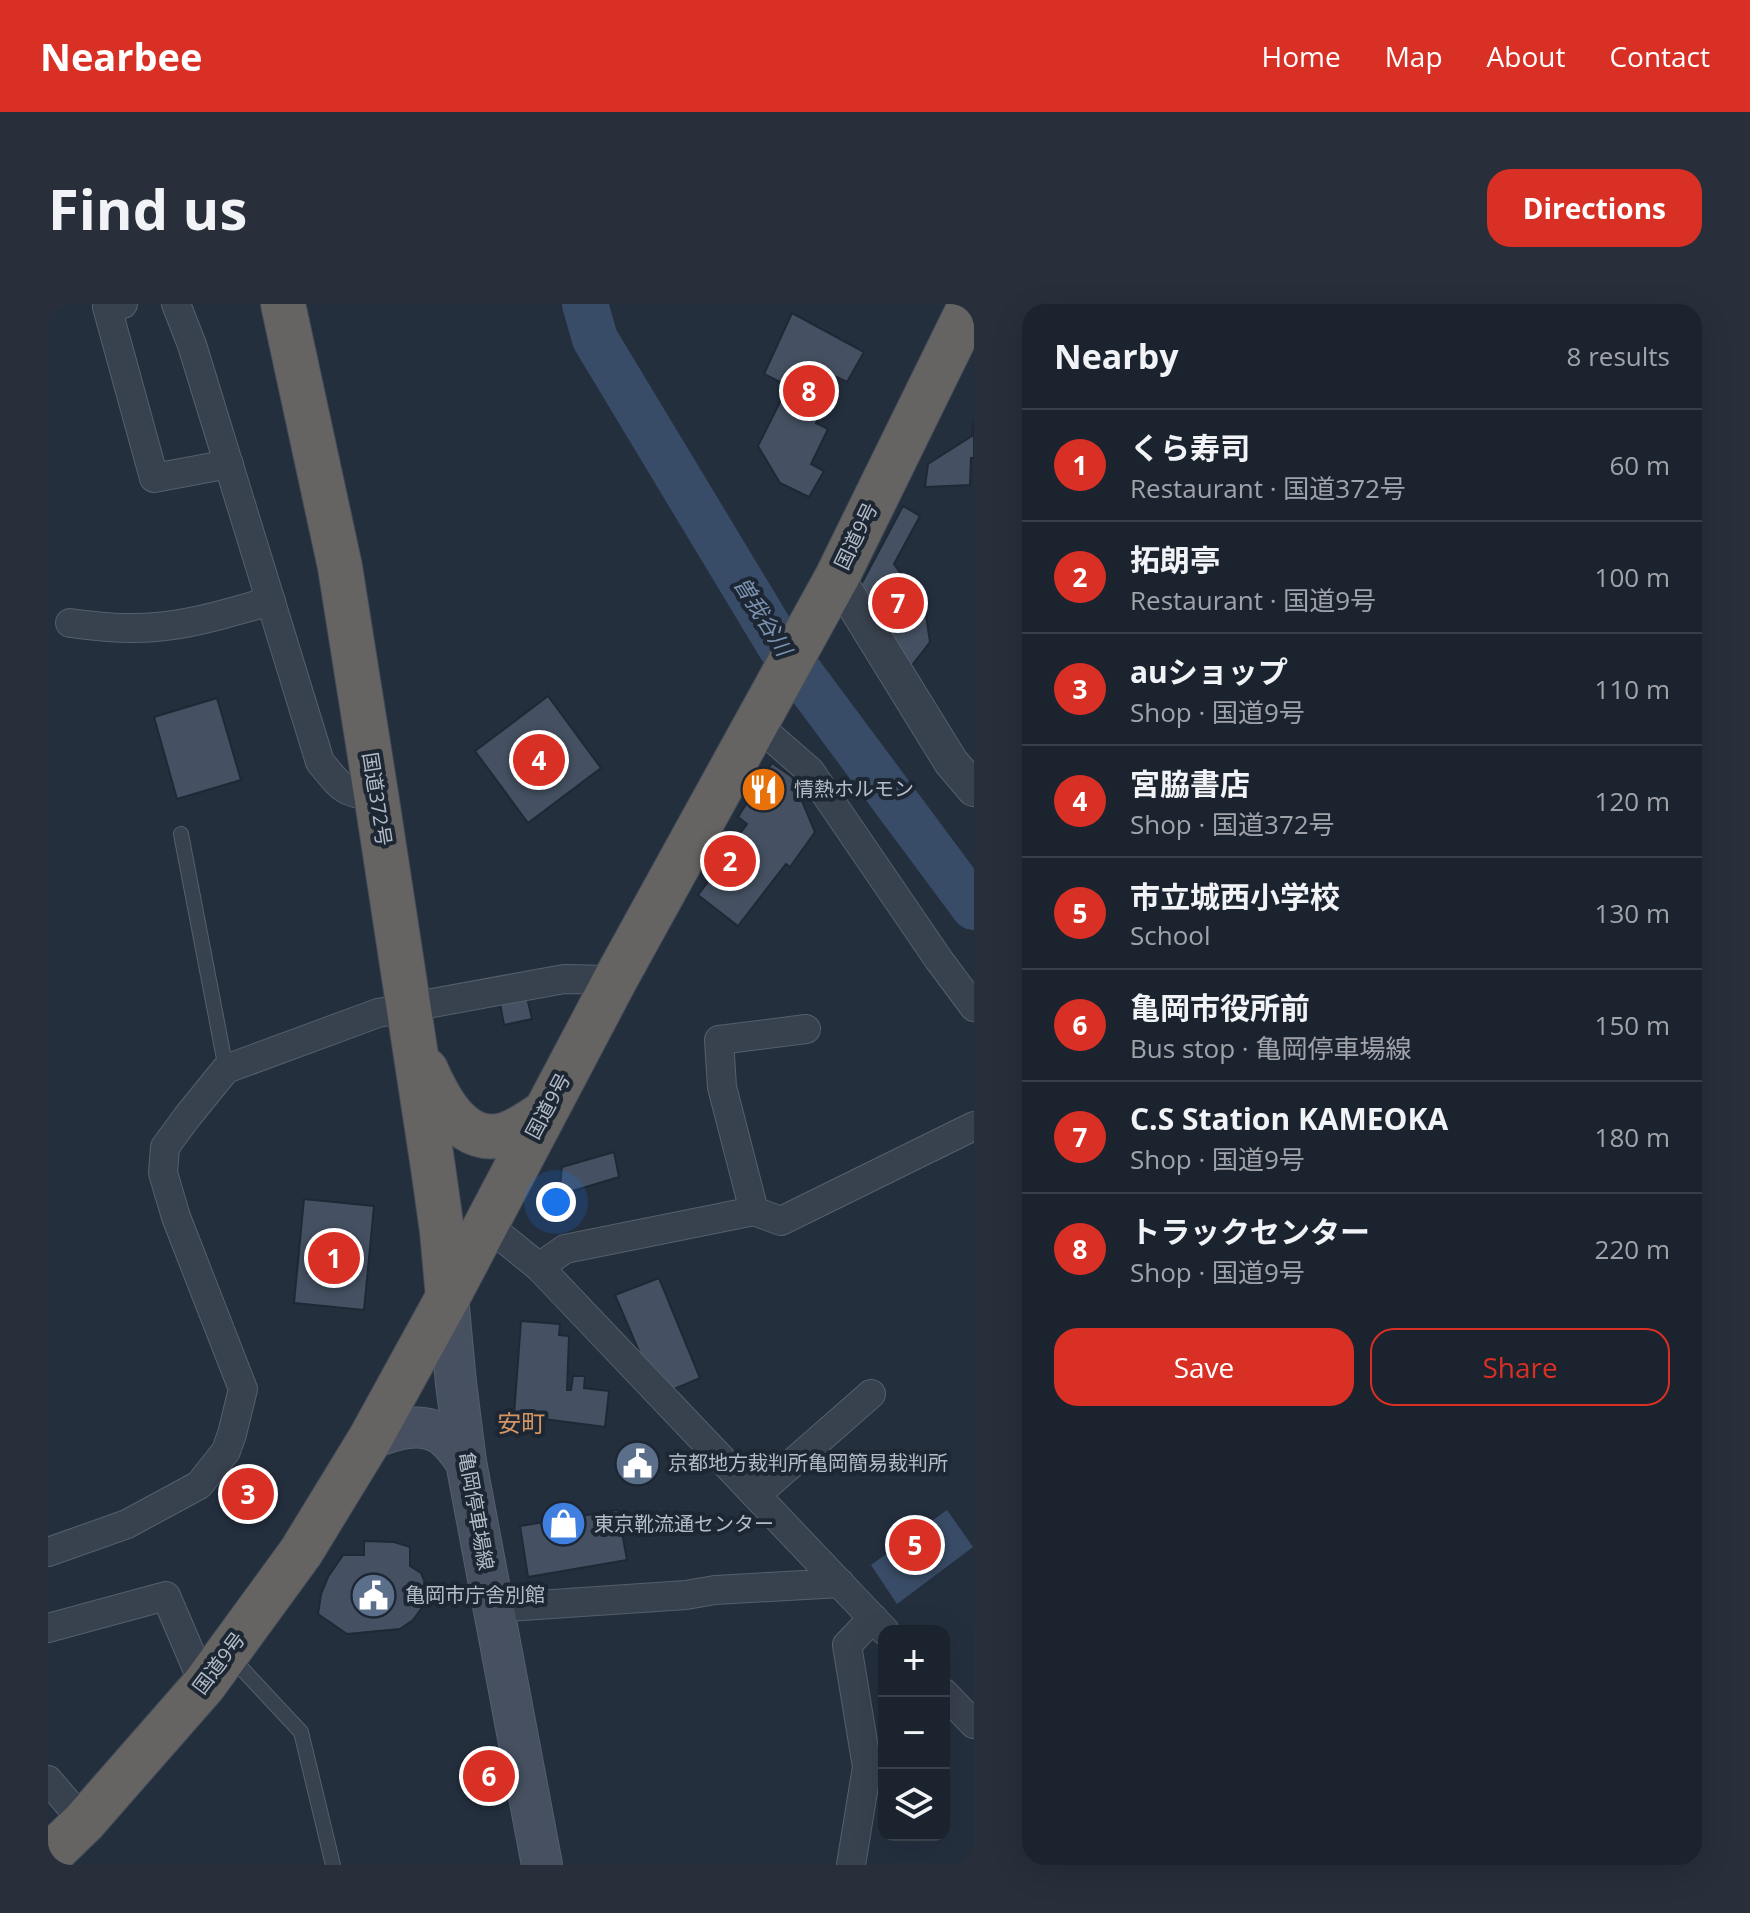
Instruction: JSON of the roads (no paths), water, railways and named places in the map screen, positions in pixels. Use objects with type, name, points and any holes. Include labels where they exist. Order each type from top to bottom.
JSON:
[{"type":"highway","name":"国道372号","points":[[283,304],[340,567],[412,1027],[442,1231],[448,1297]]},
{"type":"highway","name":"国道9号","points":[[48,1857],[84,1822],[216,1669],[301,1552],[370,1439],[615,980],[832,586],[971,304]]},
{"type":"highway","points":[[412,1027],[430,1080],[455,1120],[465,1128],[476,1134],[503,1135],[520,1129],[545,1112]]},
{"type":"main road","name":"亀岡停車場線","points":[[448,1297],[466,1462],[542,1865]]},
{"type":"main road","points":[[370,1439],[396,1429],[421,1427],[440,1433],[466,1462]]},
{"type":"street","points":[[123,304],[107,307],[154,478],[229,464]]},
{"type":"street","points":[[176,304],[192,345],[320,762],[341,787],[358,796],[376,794]]},
{"type":"street","points":[[832,586],[951,762],[974,789]]},
{"type":"street","points":[[70,623],[105,628],[157,627],[271,601]]},
{"type":"street","points":[[764,706],[974,1007]]},
{"type":"street","points":[[48,1552],[127,1524],[199,1485],[226,1451],[243,1389],[176,1217],[163,1173],[165,1147],[226,1069],[378,1013],[412,1027],[564,979],[615,980]]},
{"type":"street","points":[[754,1211],[722,1087],[719,1040],[806,1029]]},
{"type":"street","points":[[539,1267],[565,1249],[754,1211],[781,1221],[974,1126]]},
{"type":"street","points":[[486,1224],[539,1267],[879,1625]]},
{"type":"street","points":[[756,1495],[871,1394]]},
{"type":"street","points":[[493,1608],[840,1583]]},
{"type":"street","points":[[48,1628],[166,1596],[216,1669]]},
{"type":"street","points":[[851,1865],[867,1767],[847,1645],[878,1626]]},
{"type":"street","points":[[948,1697],[974,1724]]},
{"type":"street","points":[[48,1780],[84,1822]]},
{"type":"lane","points":[[181,834],[226,1069]]},
{"type":"lane","points":[[216,1669],[301,1732],[333,1865]]},
{"type":"water","points":[[947,1510],[973,1547],[897,1604],[871,1565]]},
{"type":"waterway","name":"曽我谷川","points":[[585,304],[595,339],[780,646],[974,907]]},
{"type":"place","name":"トラックセンター","points":[[809,391]]},
{"type":"place","name":"C.S Station KAMEOKA","points":[[898,603]]},
{"type":"place","name":"宮脇書店","points":[[539,760]]},
{"type":"place","name":"情熱ホルモン","points":[[763,789]]},
{"type":"place","name":"拓朗亭","points":[[730,861]]},
{"type":"place","name":"くら寿司","points":[[334,1258]]},
{"type":"place","name":"京都地方裁判所亀岡簡易裁判所","points":[[637,1463]]},
{"type":"place","name":"auショップ","points":[[248,1494]]},
{"type":"place","name":"東京靴流通センター","points":[[563,1524]]},
{"type":"place","name":"市立城西小学校","points":[[915,1545]]},
{"type":"place","name":"亀岡市庁舎別館","points":[[374,1595]]},
{"type":"place","name":"亀岡市役所前","points":[[489,1776]]},
{"type":"district","name":"安町","points":[[521,1424]]}]
